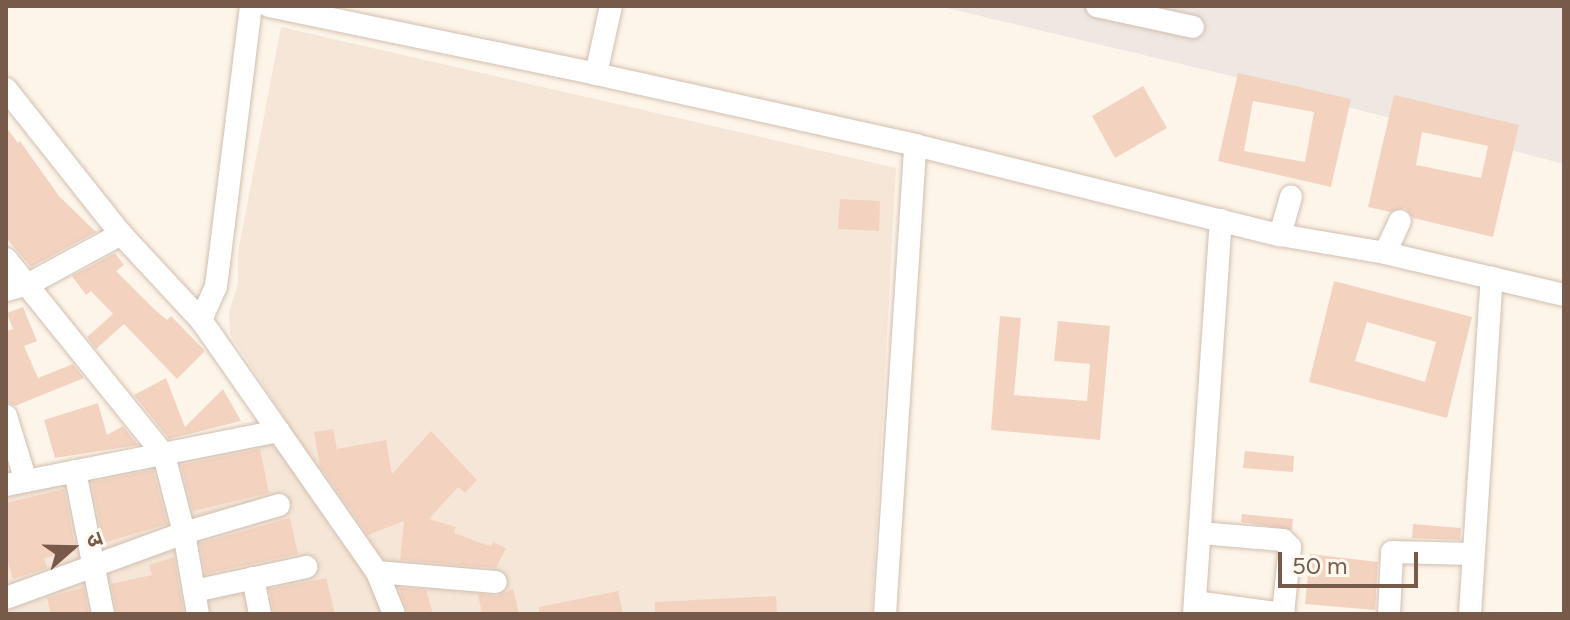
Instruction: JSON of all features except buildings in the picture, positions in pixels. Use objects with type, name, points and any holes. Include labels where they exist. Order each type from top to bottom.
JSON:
[{"type":"street","points":[[201,320],[216,287],[251,6]]},
{"type":"street","points":[[269,6],[915,145],[1280,235],[1385,253],[1564,295]]},
{"type":"street","points":[[596,74],[611,6]]},
{"type":"street","points":[[1097,6],[1193,27]]},
{"type":"street","points":[[6,89],[121,234],[201,320],[279,431],[388,573],[390,610]]},
{"type":"street","points":[[885,614],[915,145]]},
{"type":"street","points":[[1280,235],[1291,197]]},
{"type":"street","points":[[1200,533],[1283,540],[1290,547],[1283,614],[1195,608],[1200,533],[1221,220]]},
{"type":"street","points":[[1385,253],[1400,221]]},
{"type":"street","points":[[6,290],[29,284],[121,234]]},
{"type":"street","points":[[6,259],[164,455],[184,533],[198,614]]},
{"type":"street","points":[[1470,614],[1492,278]]},
{"type":"street","points":[[6,416],[16,483],[279,431]]},
{"type":"street","points":[[75,471],[103,614]]},
{"type":"street","points":[[6,598],[184,533],[279,505]]},
{"type":"street","points":[[1389,614],[1392,552],[1473,554]]},
{"type":"street","points":[[194,591],[306,567]]},
{"type":"street","points":[[388,573],[496,582]]},
{"type":"street","points":[[253,578],[260,614]]},
{"type":"shaded area","points":[[939,6],[1564,6],[1564,164],[1223,74]]},
{"type":"shaded area","points":[[281,27],[896,168],[872,614],[6,614],[6,477],[286,420],[230,334],[229,312],[238,284],[238,253]]}]
